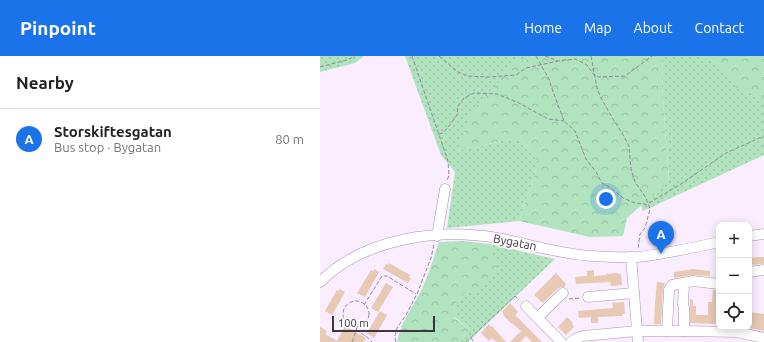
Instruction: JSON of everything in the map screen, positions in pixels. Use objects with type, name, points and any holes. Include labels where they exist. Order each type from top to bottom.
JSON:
[{"type":"street","points":[[437,236],[445,189]]},
{"type":"street","points":[[752,236],[764,234]]},
{"type":"street","name":"Bygatan","points":[[320,282],[343,262],[360,254],[379,246],[418,237],[456,235],[483,236],[568,253],[592,256],[685,250],[716,243]]},
{"type":"street","points":[[634,254],[634,293],[638,342]]},
{"type":"street","points":[[752,272],[764,270]]},
{"type":"street","points":[[667,331],[668,290],[672,286],[693,282],[716,284]]},
{"type":"street","points":[[684,283],[684,331]]},
{"type":"street","points":[[588,297],[634,293]]},
{"type":"street","points":[[537,318],[566,296]]},
{"type":"street","points":[[526,306],[561,342]]},
{"type":"street","points":[[571,342],[583,336],[637,331],[725,330],[764,338]]},
{"type":"path","points":[[320,67],[347,60],[355,56]]},
{"type":"path","points":[[412,56],[448,161],[449,175],[445,189]]},
{"type":"path","points":[[439,56],[458,72],[467,76],[488,77],[516,74],[526,68],[575,59],[587,65],[594,75],[599,77],[625,76],[652,56]]},
{"type":"path","points":[[536,56],[549,79],[564,121],[575,131],[586,159],[602,183],[623,198],[635,203],[649,206]]},
{"type":"path","points":[[545,56],[558,61]]},
{"type":"path","points":[[590,56],[597,88],[613,120],[629,146],[631,169],[635,182],[646,198],[650,208],[645,228],[640,234],[634,254]]},
{"type":"path","points":[[439,134],[443,133],[457,115],[458,106],[464,98],[474,93],[497,94],[519,103],[548,118],[564,121]]},
{"type":"path","points":[[648,204],[681,184],[726,153],[764,136]]},
{"type":"path","points":[[396,342],[396,328],[406,315],[417,294],[431,258],[437,236]]},
{"type":"path","points":[[364,305],[382,276],[387,276],[417,294]]},
{"type":"path","points":[[466,342],[515,296],[526,306]]},
{"type":"path","points":[[566,296],[588,297]]},
{"type":"path","points":[[358,302],[364,305],[368,313],[368,318],[365,324],[357,327],[350,326],[345,322],[343,316],[344,309],[349,304],[358,302]]},
{"type":"path","points":[[352,342],[357,327]]},
{"type":"path","points":[[356,330],[372,342]]},
{"type":"path","points":[[470,338],[474,342]]},
{"type":"green space","points":[[320,56],[364,56],[355,63],[320,72]]},
{"type":"green space","points":[[405,56],[535,56],[517,62],[457,151],[520,137],[539,162],[519,221],[447,228],[455,172],[441,155]]},
{"type":"green space","points":[[535,56],[663,56],[662,87],[669,181],[627,218],[623,236],[590,237],[519,221],[539,162],[520,137],[457,151],[471,111],[517,62]]},
{"type":"green space","points":[[663,56],[701,56],[719,64],[737,87],[764,99],[764,155],[643,211],[641,205],[669,180],[662,87]]},
{"type":"green space","points":[[701,56],[764,56],[764,99],[736,87],[719,64]]},
{"type":"green space","points":[[463,241],[489,244],[498,265],[488,283],[477,293],[464,293],[455,305],[454,318],[470,329],[459,342],[398,342],[400,330],[425,283],[439,242]]},
{"type":"green space","points":[[489,244],[555,259],[468,342],[459,342],[470,329],[454,317],[455,305],[464,293],[477,293],[497,265]]},
{"type":"building","points":[[764,257],[764,264],[752,265],[752,258]]},
{"type":"building","points":[[389,263],[410,275],[409,277],[411,278],[408,283],[383,269],[386,264],[388,265]]},
{"type":"building","points":[[374,269],[379,272],[365,297],[357,293],[371,270],[373,271]]},
{"type":"building","points":[[693,269],[710,271],[710,276],[692,275],[674,278],[674,272]]},
{"type":"building","points":[[594,270],[594,276],[618,273],[621,274],[622,285],[611,286],[610,282],[576,284],[575,277],[587,276],[587,271]]},
{"type":"building","points":[[556,273],[566,284],[564,287],[558,288],[543,303],[534,295]]},
{"type":"building","points":[[657,282],[665,283],[663,290],[661,324],[654,324]]},
{"type":"building","points":[[386,283],[393,287],[378,312],[371,308]]},
{"type":"building","points":[[340,289],[345,292],[332,315],[325,311],[337,290],[339,291]]},
{"type":"building","points":[[713,290],[716,290],[716,324],[690,323],[690,299],[693,300],[693,306],[696,306],[696,315],[708,315],[708,302],[712,302]]},
{"type":"building","points":[[624,302],[625,314],[622,314],[622,316],[598,317],[598,323],[591,323],[591,317],[579,318],[578,311],[613,308],[612,303]]},
{"type":"building","points":[[510,303],[518,312],[515,315],[542,342],[532,342],[526,336],[520,342],[510,342],[521,331],[503,315],[504,314],[502,312]]},
{"type":"building","points":[[380,311],[387,315],[374,338],[367,333]]},
{"type":"building","points":[[752,312],[764,314],[764,331],[752,329]]},
{"type":"building","points":[[567,317],[573,323],[572,324],[574,327],[566,335],[558,327]]},
{"type":"building","points":[[489,324],[506,342],[496,342],[492,338],[489,341],[481,333]]},
{"type":"building","points":[[345,326],[366,338],[364,342],[320,342],[320,327],[327,331],[325,334],[337,341]]},
{"type":"place","name":"Storskiftesgatan","points":[[661,254]]}]
